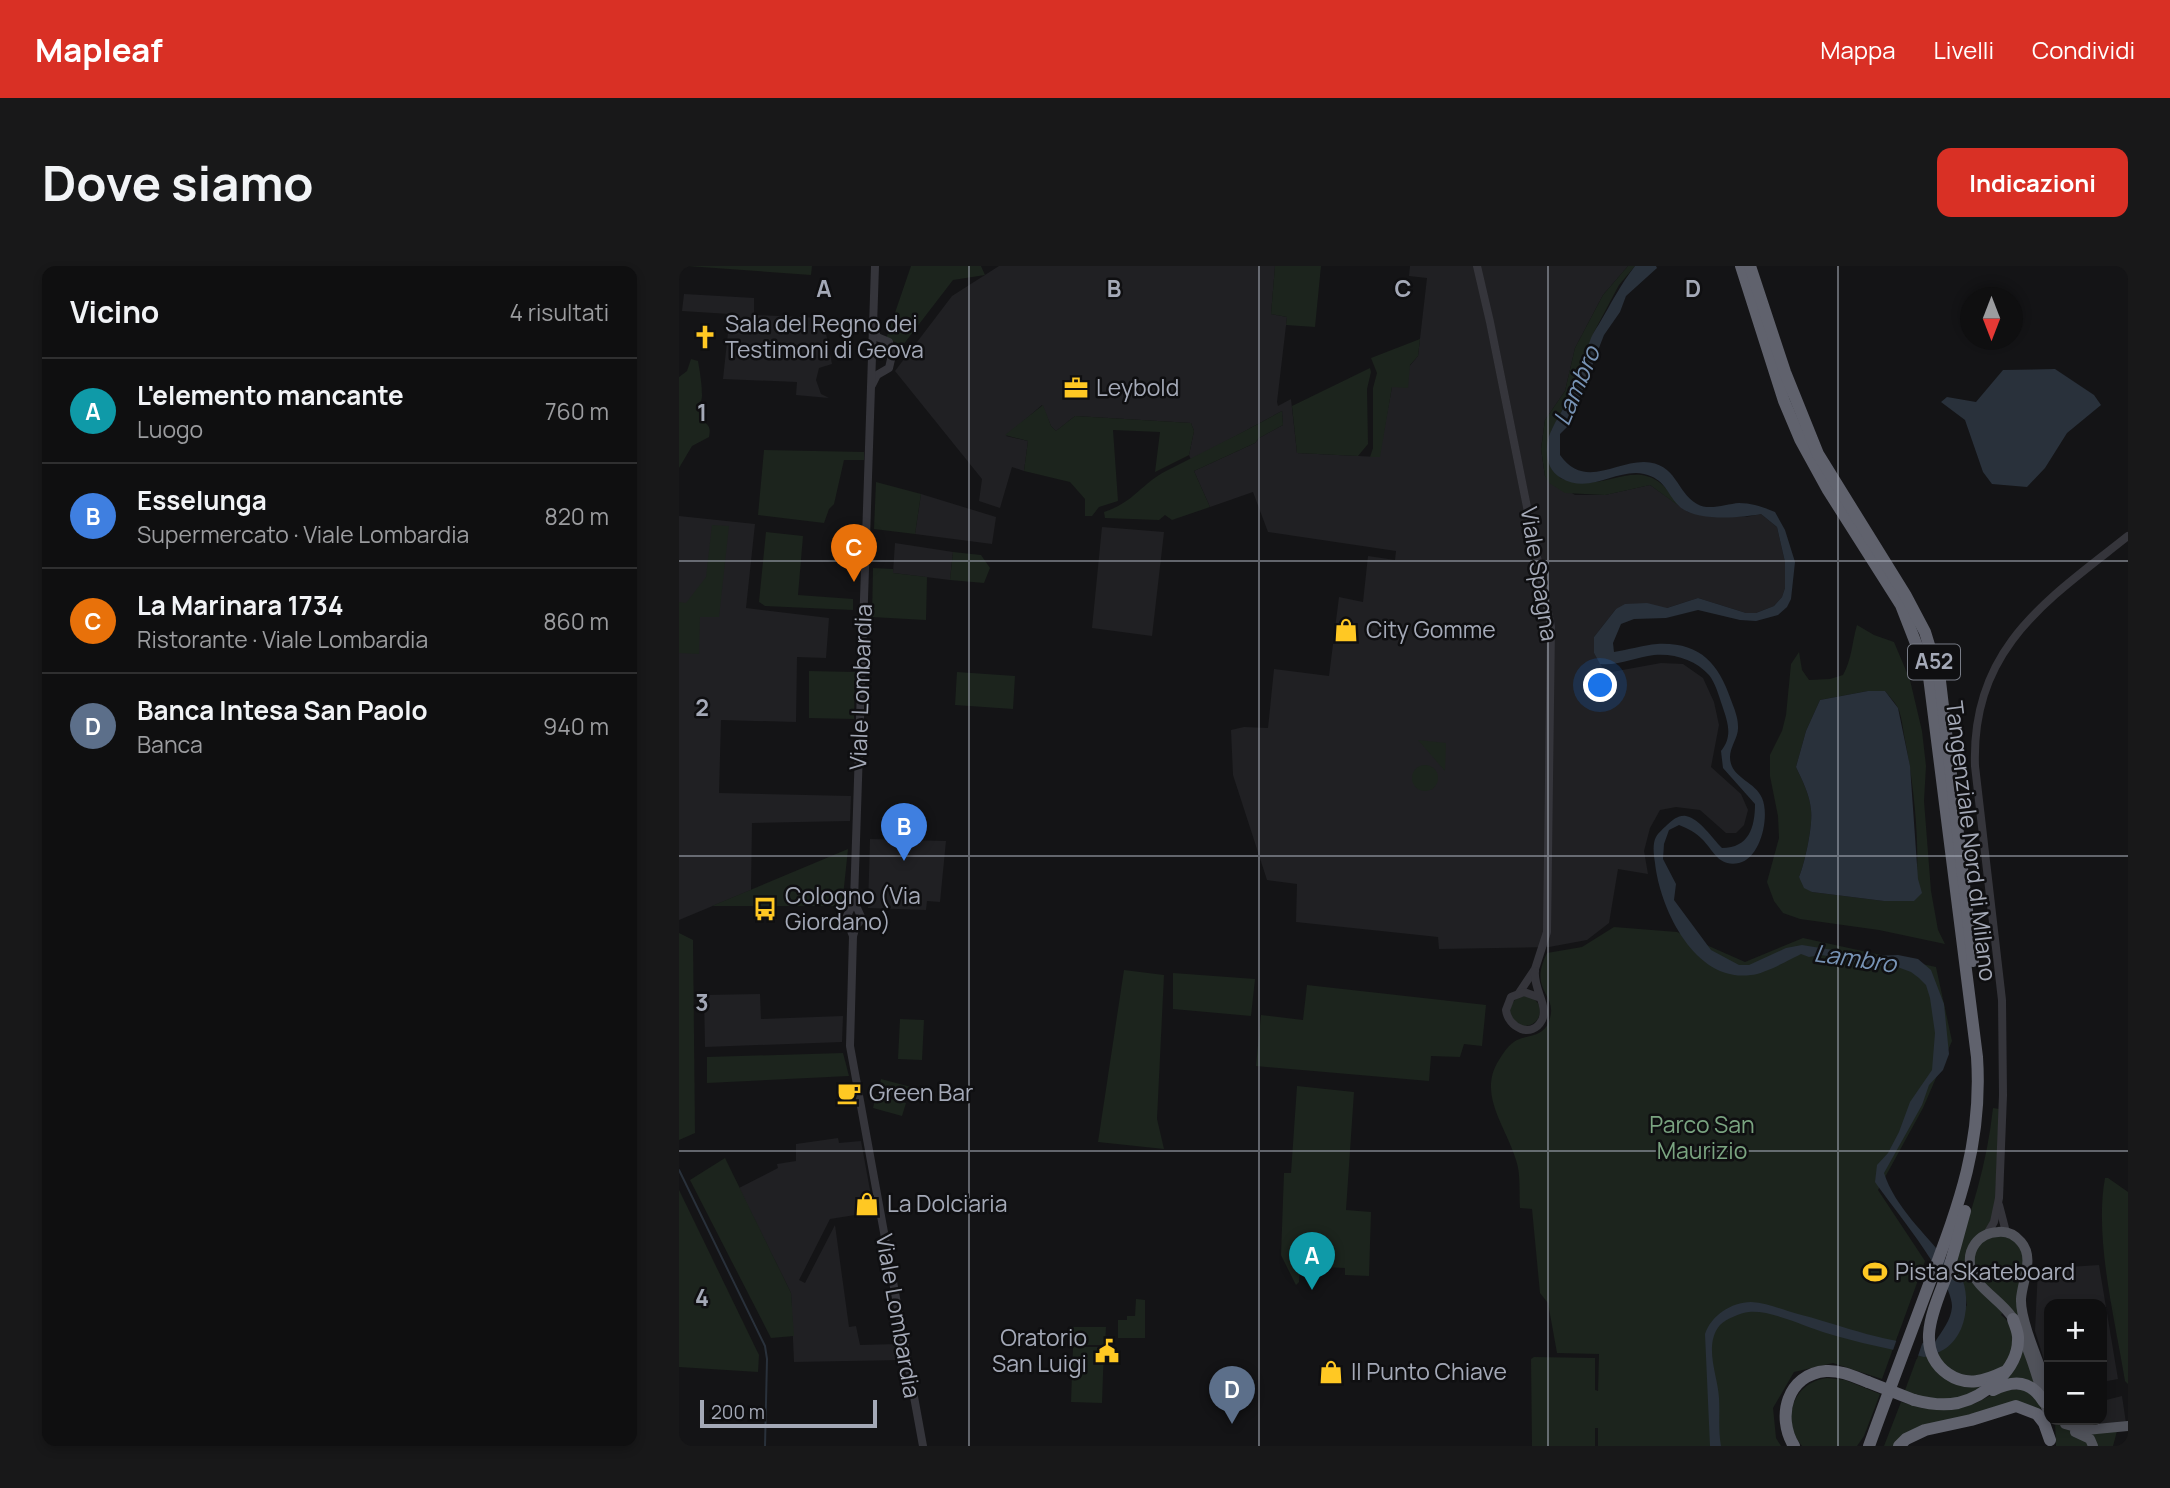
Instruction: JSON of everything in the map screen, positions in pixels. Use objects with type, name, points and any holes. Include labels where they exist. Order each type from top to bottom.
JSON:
[{"type":"highway","name":"Tangenziale Nord di Milano","points":[[1741,266],[1784,401],[1800,439],[1828,490],[1901,606],[1929,677],[1982,1101],[1969,1171],[1937,1283]]},
{"type":"highway","name":"Tangenziale Nord di Milano","points":[[1749,266],[1785,372],[1818,454],[1906,596],[1925,632],[1940,681],[1985,1055],[1979,1158],[1965,1211],[1949,1248]]},
{"type":"highway","points":[[1860,1446],[1915,1336],[1937,1283]]},
{"type":"highway","points":[[1915,1336],[1930,1318],[1937,1283]]},
{"type":"highway","points":[[1914,1402],[1959,1403],[1984,1391],[2001,1378],[2017,1348],[2018,1333],[2013,1319]]},
{"type":"highway","points":[[1915,1336],[1946,1373],[1964,1381],[1981,1382],[2004,1372]]},
{"type":"highway","points":[[1869,1446],[1902,1358]]},
{"type":"highway","points":[[1877,1446],[1902,1358]]},
{"type":"highway","points":[[1794,1446],[1785,1428],[1784,1410],[1791,1392],[1799,1382],[1817,1372],[1832,1371],[1931,1408],[1959,1406],[2012,1382],[2030,1386],[2044,1394]]},
{"type":"highway","points":[[1800,1446],[1789,1427],[1788,1410],[1794,1394],[1805,1382],[1818,1376],[1833,1374],[1868,1384]]},
{"type":"highway","points":[[1899,1446],[1906,1439],[1925,1430],[2017,1406],[2037,1413],[2044,1423],[2050,1443]]},
{"type":"main road","points":[[2044,1386],[2022,1313],[2026,1251],[2019,1240],[2007,1233],[1987,1234],[1980,1237],[1971,1250],[1969,1257],[1972,1273],[2013,1319],[2044,1389]]},
{"type":"main road","points":[[2050,1425],[2050,1443]]},
{"type":"main road","points":[[2066,1425],[2090,1439],[2093,1446]]},
{"type":"main road","points":[[2072,1425],[2086,1430],[2128,1426]]},
{"type":"street","name":"Viale Lombardia","points":[[853,925],[862,919],[854,901],[875,266]]},
{"type":"street","name":"Viale Spagna","points":[[1477,266],[1551,627],[1547,932],[1535,969],[1534,982],[1538,997]]},
{"type":"street","name":"Viale Lombardia","points":[[871,389],[874,378],[888,368],[893,355],[888,342],[875,334],[873,326]]},
{"type":"street","points":[[872,345],[880,339]]},
{"type":"street","points":[[871,365],[874,370],[881,372]]},
{"type":"street","points":[[1987,1234],[1994,1222],[1999,1198],[2003,1109],[2002,1000],[1975,766],[1975,739],[1980,706],[1987,684],[2003,653],[2024,623],[2128,536]]},
{"type":"street","name":"Viale Lombardia","points":[[854,901],[846,918],[853,925],[850,1046],[923,1446]]},
{"type":"street","points":[[848,912],[859,912]]},
{"type":"street","name":"Viale Spagna","points":[[1519,993],[1535,969]]},
{"type":"street","points":[[1531,992],[1538,997],[1545,1009],[1541,1021],[1532,1029],[1520,1029],[1510,1022],[1506,1010],[1511,997],[1531,992]]},
{"type":"street","points":[[1999,1198],[2007,1233]]},
{"type":"shaded area","points":[[999,266],[1275,266],[1271,314],[1287,317],[1277,402],[1278,406],[1291,399],[1297,453],[1379,457],[1392,387],[1418,356],[1427,278],[1409,276],[1410,266],[1628,266],[1603,295],[1575,348],[1565,391],[1545,420],[1541,449],[1545,476],[1575,495],[1605,495],[1650,485],[1688,512],[1746,517],[1761,514],[1777,527],[1785,562],[1785,588],[1782,597],[1774,606],[1756,613],[1746,613],[1698,598],[1667,608],[1616,609],[1594,637],[1594,653],[1606,673],[1661,663],[1683,664],[1703,678],[1714,702],[1719,725],[1711,767],[1741,794],[1748,810],[1744,825],[1736,833],[1726,833],[1700,810],[1676,807],[1660,810],[1650,828],[1644,851],[1648,874],[1618,869],[1609,923],[1587,940],[1549,947],[1439,949],[1438,937],[1296,922],[1297,884],[1267,880],[1233,775],[1231,730],[1244,727],[1268,728],[1274,669],[1329,676],[1339,597],[1363,602],[1368,556],[1395,560],[1396,551],[1268,532],[1253,492],[1210,507],[1194,471],[1255,443],[1283,425],[1282,411],[1191,460],[1189,455],[1194,431],[1191,423],[1075,416],[1056,431],[1042,405],[1006,436],[1028,441],[1024,471],[1012,467],[1000,508],[979,501],[982,479],[895,371],[952,296]]},
{"type":"shaded area","points":[[684,294],[754,298],[754,315],[823,318],[832,364],[819,368],[816,380],[821,394],[829,398],[796,395],[797,382],[723,379],[730,314],[682,311]]},
{"type":"shaded area","points":[[921,494],[996,517],[992,544],[915,534]]},
{"type":"shaded area","points":[[679,516],[755,524],[746,608],[829,618],[826,658],[797,657],[796,722],[721,720],[719,793],[851,796],[850,821],[752,823],[751,890],[679,920]]},
{"type":"shaded area","points":[[1102,527],[1164,532],[1152,636],[1092,628]]},
{"type":"shaded area","points":[[895,543],[953,552],[950,580],[893,573]]},
{"type":"shaded area","points":[[870,839],[946,841],[940,902],[927,901],[926,910],[868,908]]},
{"type":"shaded area","points":[[760,994],[761,1019],[843,1016],[842,1042],[705,1047],[704,995]]},
{"type":"shaded area","points":[[838,1138],[839,1143],[861,1141],[874,1212],[830,1219],[799,1280],[805,1283],[835,1225],[849,1327],[856,1326],[860,1345],[898,1344],[902,1360],[794,1362],[791,1293],[739,1188],[778,1168],[777,1164],[796,1161],[796,1144]]},
{"type":"shaded area","points":[[2099,1265],[2105,1299],[2044,1299],[2044,1360],[2035,1331],[2038,1269]]},
{"type":"shaded area","points":[[2107,1313],[2118,1379],[2107,1381]]},
{"type":"shaded area","points":[[2122,1396],[2126,1423],[2107,1424],[2107,1400]]},
{"type":"green space","points":[[687,266],[812,266],[811,275]]},
{"type":"green space","points":[[911,266],[981,266],[985,275],[953,280],[903,345],[886,339]]},
{"type":"green space","points":[[1275,266],[1321,266],[1315,327],[1286,325],[1287,317],[1271,314]]},
{"type":"green space","points":[[1628,266],[1635,266],[1619,285],[1594,332],[1571,394],[1551,431],[1560,478],[1595,482],[1639,475],[1652,478],[1665,488],[1679,506],[1650,485],[1605,495],[1565,493],[1549,483],[1545,476],[1541,449],[1545,420],[1565,391],[1575,348],[1603,295]]},
{"type":"green space","points":[[1420,339],[1418,356],[1410,365],[1408,388],[1392,387],[1380,457],[1370,457],[1373,448],[1373,388],[1377,373],[1371,358]]},
{"type":"green space","points":[[691,359],[698,361],[702,396],[699,413],[710,432],[709,437],[692,446],[679,468],[679,377],[687,371]]},
{"type":"green space","points":[[1370,368],[1367,389],[1368,444],[1358,456],[1297,453],[1292,406]]},
{"type":"green space","points":[[1043,405],[1051,426],[1056,431],[1075,416],[1191,423],[1194,431],[1189,455],[1155,472],[1160,432],[1113,430],[1118,501],[1099,507],[1092,516],[1085,516],[1085,499],[1070,482],[1024,471],[1028,441],[1005,435]]},
{"type":"green space","points":[[1282,411],[1283,425],[1255,443],[1194,471],[1210,507],[1172,520],[1165,515],[1159,520],[1105,518],[1104,512],[1122,504],[1157,476]]},
{"type":"green space","points":[[764,450],[864,452],[864,460],[844,460],[834,504],[824,523],[758,515]]},
{"type":"green space","points":[[876,482],[921,494],[915,534],[874,529]]},
{"type":"green space","points":[[712,525],[729,526],[719,617],[700,617],[699,654],[679,653],[679,602],[686,603],[706,577]]},
{"type":"green space","points":[[766,532],[803,536],[798,595],[853,599],[853,610],[765,606],[759,602]]},
{"type":"green space","points":[[953,552],[981,555],[990,568],[984,583],[950,580]]},
{"type":"green space","points":[[873,568],[893,569],[893,573],[927,577],[926,620],[872,617]]},
{"type":"green space","points":[[1857,625],[1894,642],[1910,680],[1922,731],[1926,766],[1924,801],[1931,891],[1938,930],[1945,944],[1879,930],[1800,919],[1783,913],[1774,901],[1767,882],[1779,838],[1778,816],[1770,776],[1770,755],[1782,731],[1786,715],[1791,664],[1799,652],[1802,670],[1809,680],[1843,675]],"holes":[[[1868,691],[1885,691],[1899,712],[1911,778],[1917,842],[1914,901],[1884,901],[1812,892],[1799,877],[1808,844],[1811,817],[1807,793],[1796,767],[1806,731],[1820,700]]]},
{"type":"green space","points":[[809,671],[855,672],[854,719],[809,718]]},
{"type":"green space","points":[[957,672],[1015,676],[1013,709],[955,705]]},
{"type":"green space","points":[[1418,740],[1446,743],[1445,771]]},
{"type":"green space","points":[[1425,765],[1434,769],[1438,778],[1434,787],[1425,791],[1416,787],[1412,778],[1416,769]]},
{"type":"green space","points":[[848,849],[842,906],[712,906]]},
{"type":"green space","name":"Parco San Maurizio","points":[[1614,927],[1677,932],[1745,962],[1803,938],[1936,967],[1952,1041],[1923,1108],[1878,1190],[1925,1261],[1882,1379],[1833,1363],[1794,1372],[1773,1408],[1776,1438],[1781,1446],[1598,1446],[1598,1428],[1595,1428],[1595,1446],[1532,1446],[1531,1359],[1595,1358],[1595,1390],[1598,1391],[1599,1354],[1557,1353],[1548,1303],[1540,1293],[1532,1209],[1520,1208],[1518,1165],[1495,1110],[1491,1085],[1499,1060],[1509,1046],[1517,1040],[1541,1032],[1548,1024],[1550,1003],[1540,976],[1547,953],[1582,947]]},
{"type":"green space","points":[[679,933],[693,940],[695,1133],[679,1140]]},
{"type":"green space","points":[[1124,970],[1164,975],[1157,1119],[1164,1149],[1098,1142]]},
{"type":"green space","points":[[1173,973],[1255,979],[1251,1016],[1173,1009]]},
{"type":"green space","points":[[1307,985],[1486,1005],[1482,1046],[1464,1044],[1460,1057],[1431,1056],[1429,1081],[1256,1066],[1261,1015],[1303,1020]]},
{"type":"green space","points":[[1525,996],[1536,1000],[1540,1011],[1536,1022],[1525,1026],[1514,1022],[1510,1011],[1514,1000]]},
{"type":"green space","points":[[900,1019],[924,1020],[922,1060],[898,1059]]},
{"type":"green space","points":[[843,1053],[849,1076],[707,1083],[707,1057]]},
{"type":"green space","points":[[881,1079],[911,1087],[907,1100],[878,1092]]},
{"type":"green space","points":[[1297,1086],[1354,1092],[1346,1210],[1371,1212],[1369,1276],[1345,1275],[1345,1268],[1300,1266],[1299,1282],[1296,1285],[1281,1255],[1284,1173],[1291,1173]]},
{"type":"green space","points":[[876,1095],[906,1103],[902,1116],[873,1108]]},
{"type":"green space","points":[[1993,1108],[1999,1109],[1995,1207],[1993,1218],[1966,1260],[2003,1312],[2001,1315],[2010,1326],[2014,1339],[2009,1360],[1997,1371],[1983,1378],[1949,1372],[1938,1354],[1967,1305],[1963,1281],[1952,1267],[1977,1189]]},
{"type":"green space","points":[[725,1158],[791,1293],[794,1336],[771,1338],[690,1180]]},
{"type":"green space","points":[[2105,1178],[2128,1192],[2128,1384],[2125,1381],[2111,1305],[2104,1252],[2102,1201]]},
{"type":"green space","points":[[679,1190],[759,1355],[758,1372],[679,1367]]},
{"type":"green space","points":[[1988,1236],[2009,1236],[2023,1249],[2024,1324],[2044,1381],[2044,1390],[2022,1331],[1976,1276],[1972,1258],[1982,1239]]},
{"type":"green space","points":[[1136,1299],[1145,1300],[1145,1338],[1118,1338],[1118,1320],[1135,1316]]},
{"type":"green space","points":[[1073,1327],[1106,1327],[1105,1345],[1073,1345]]},
{"type":"green space","points":[[2021,1346],[2038,1386],[2002,1379]]},
{"type":"green space","points":[[1073,1347],[1104,1347],[1102,1403],[1071,1402]]},
{"type":"green space","points":[[1918,1355],[1929,1356],[1937,1369],[1987,1384],[1977,1392],[1944,1402],[1904,1393]]},
{"type":"green space","points":[[1827,1378],[1845,1380],[1880,1394],[1864,1436],[1857,1446],[1802,1446],[1795,1436],[1791,1414],[1798,1394],[1815,1381]]},
{"type":"green space","points":[[2028,1389],[2042,1407],[2039,1410],[2020,1403],[1896,1446],[1884,1446],[1901,1402],[1921,1408],[1952,1410],[1976,1403],[2001,1390]]},
{"type":"green space","points":[[2055,1425],[2065,1425],[2091,1446],[2056,1446]]},
{"type":"green space","points":[[2117,1431],[2113,1446],[2096,1446],[2088,1432]]},
{"type":"water","name":"Lambro","points":[[1635,266],[1657,268],[1626,296],[1620,312],[1604,335],[1569,425],[1560,434],[1560,455],[1569,465],[1589,472],[1633,463],[1655,464],[1670,473],[1690,499],[1702,506],[1744,503],[1775,512],[1785,530],[1795,562],[1791,599],[1778,615],[1756,621],[1740,620],[1698,610],[1666,618],[1634,619],[1621,624],[1613,643],[1614,652],[1646,645],[1672,644],[1695,651],[1713,665],[1726,687],[1737,719],[1737,734],[1730,753],[1731,764],[1738,775],[1759,792],[1764,806],[1764,825],[1758,845],[1747,860],[1739,863],[1726,863],[1721,860],[1694,832],[1685,827],[1679,825],[1669,830],[1663,859],[1676,884],[1674,900],[1711,950],[1739,965],[1749,965],[1786,948],[1802,945],[1870,956],[1898,955],[1918,959],[1931,970],[1944,1004],[1949,1054],[1943,1070],[1929,1085],[1922,1105],[1884,1173],[1903,1208],[1963,1281],[1966,1312],[1958,1335],[1946,1348],[1924,1357],[1838,1337],[1767,1313],[1749,1312],[1733,1317],[1720,1325],[1715,1333],[1712,1351],[1719,1398],[1721,1446],[1710,1446],[1705,1334],[1712,1321],[1729,1307],[1751,1302],[1763,1304],[1903,1342],[1935,1342],[1948,1321],[1952,1307],[1943,1280],[1921,1244],[1875,1182],[1877,1165],[1888,1153],[1910,1102],[1932,1070],[1935,1033],[1926,985],[1911,972],[1892,965],[1867,967],[1842,958],[1821,955],[1809,957],[1801,954],[1756,974],[1731,974],[1713,967],[1697,955],[1673,921],[1664,901],[1654,854],[1655,840],[1660,832],[1676,818],[1686,816],[1701,825],[1722,848],[1731,847],[1749,835],[1754,821],[1755,804],[1723,768],[1721,751],[1727,740],[1727,724],[1717,689],[1709,675],[1691,662],[1669,655],[1600,664],[1594,653],[1594,637],[1616,609],[1625,604],[1647,603],[1667,608],[1698,598],[1746,613],[1756,613],[1774,606],[1782,597],[1785,588],[1785,562],[1777,527],[1761,514],[1730,517],[1694,514],[1678,505],[1661,483],[1651,476],[1624,474],[1582,484],[1561,478],[1551,468],[1547,451],[1548,439],[1571,393],[1593,334]]},
{"type":"water","points":[[2055,369],[2094,395],[2101,405],[2067,433],[2045,468],[2027,487],[1992,484],[1983,472],[1965,420],[1941,402],[1947,397],[1976,402],[2003,370]]},
{"type":"water","points":[[1868,691],[1885,691],[1898,708],[1910,766],[1918,879],[1922,893],[1914,901],[1884,901],[1812,892],[1804,888],[1799,877],[1808,844],[1811,817],[1807,793],[1796,767],[1806,731],[1820,700]]},
{"type":"pier","points":[[1898,1336],[1923,1341],[1917,1359],[1892,1353]]},
{"type":"waterway","points":[[679,1170],[765,1346],[765,1446]]},
{"type":"place","name":"Sala del Regno dei Testimoni di Geova","points":[[705,337]]},
{"type":"place","name":"Leybold","points":[[1076,388]]},
{"type":"place","name":"La Marinara 1734","points":[[854,582]]},
{"type":"place","name":"City Gomme","points":[[1346,630]]},
{"type":"place","name":"Esselunga","points":[[904,861]]},
{"type":"place","name":"Cologno (Via Giordano)","points":[[765,909]]},
{"type":"place","name":"Green Bar","points":[[849,1093]]},
{"type":"place","name":"La Dolciaria","points":[[867,1204]]},
{"type":"place","name":"Pista Skateboard","points":[[1875,1272]]},
{"type":"place","name":"L'elemento mancante","points":[[1312,1290]]},
{"type":"place","name":"Oratorio San Luigi","points":[[1107,1351]]},
{"type":"place","name":"Il Punto Chiave","points":[[1331,1372]]},
{"type":"place","name":"Banca Intesa San Paolo","points":[[1232,1424]]}]
